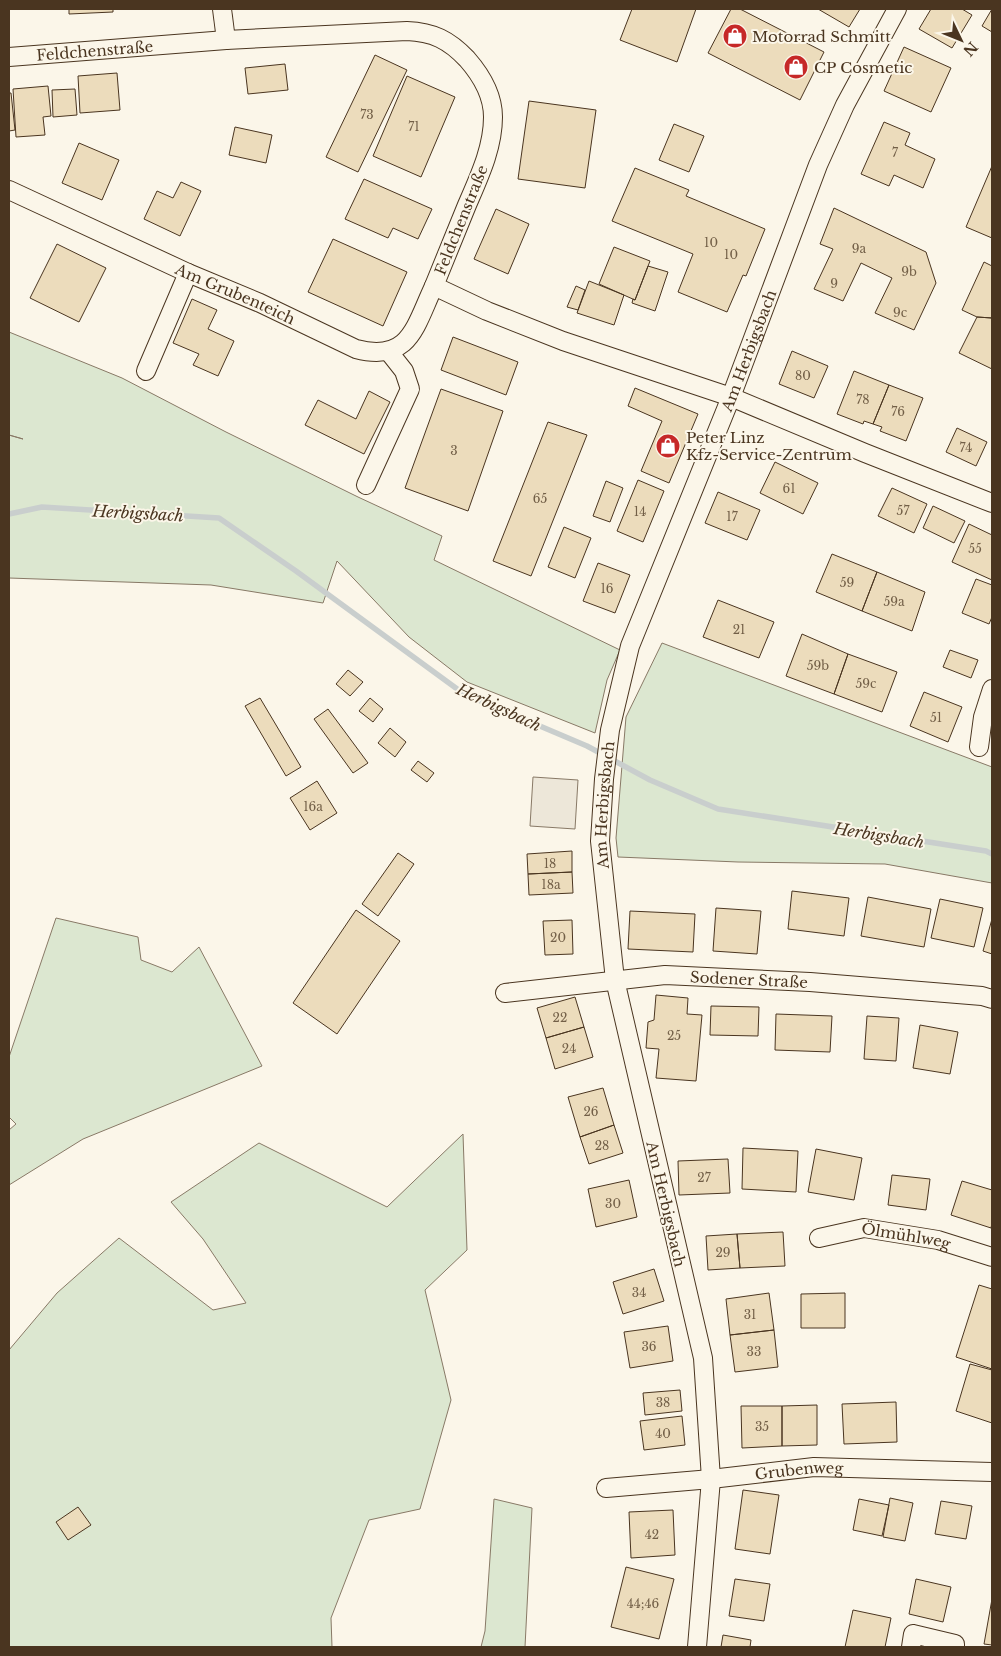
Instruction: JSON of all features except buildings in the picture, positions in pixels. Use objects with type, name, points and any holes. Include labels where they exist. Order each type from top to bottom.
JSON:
[{"type":"street","points":[[222,9],[226,40]]},
{"type":"street","name":"Am Herbigsbach","points":[[697,1647],[712,1479],[703,1358],[615,980],[600,841],[604,779],[610,730],[630,646],[731,398],[818,165],[846,105],[897,9]]},
{"type":"street","name":"Feldchenstraße","points":[[9,57],[226,40],[406,31],[424,32],[441,38],[458,50],[472,64],[490,96],[493,117],[488,154],[434,286],[487,311],[563,341],[731,398],[865,454],[992,503]]},
{"type":"street","name":"Am Grubenteich","points":[[9,190],[188,273],[260,303],[356,349],[367,352],[389,352]]},
{"type":"street","points":[[146,371],[188,273]]},
{"type":"street","points":[[366,485],[410,389],[404,372],[389,352],[402,346],[412,332],[434,286]]},
{"type":"street","points":[[979,747],[983,717],[992,689]]},
{"type":"street","name":"Sodener Straße","points":[[506,993],[664,975],[801,982],[982,996],[992,999]]},
{"type":"street","name":"Ölmühlweg","points":[[819,1238],[864,1228],[938,1240],[992,1257]]},
{"type":"street","name":"Grubenweg","points":[[606,1488],[712,1479],[814,1467],[992,1472]]},
{"type":"street","points":[[910,1647],[913,1634],[955,1644],[954,1647]]},
{"type":"green space","points":[[9,332],[122,378],[226,432],[442,536],[434,560],[620,650],[607,680],[595,733],[467,682],[409,637],[337,561],[323,603],[211,585],[9,578]]},
{"type":"green space","points":[[662,643],[992,767],[992,883],[885,864],[738,862],[618,857],[616,838],[626,717]]},
{"type":"green space","points":[[56,918],[138,937],[141,960],[172,972],[199,947],[262,1066],[83,1139],[9,1185],[9,1130],[16,1124],[9,1117],[9,1057]]},
{"type":"green space","points":[[463,1134],[467,1250],[425,1290],[451,1400],[420,1509],[369,1520],[331,1618],[332,1647],[9,1647],[9,1350],[57,1293],[119,1238],[213,1310],[246,1303],[203,1239],[171,1202],[259,1143],[387,1207]]},
{"type":"green space","points":[[494,1499],[532,1508],[525,1647],[481,1647],[485,1631]]},
{"type":"shaded area","points":[[533,777],[578,780],[575,829],[530,826]]},
{"type":"waterway","name":"Herbigsbach","points":[[9,514],[42,507],[219,518],[296,571],[464,694],[587,746],[650,780],[718,809],[986,851],[992,854]]},
{"type":"place","name":"Motorrad Schmitt","points":[[735,36]]},
{"type":"place","name":"CP Cosmetic","points":[[796,67]]},
{"type":"place","name":"Peter Linz Kfz-Service-Zentrum","points":[[668,446]]}]
